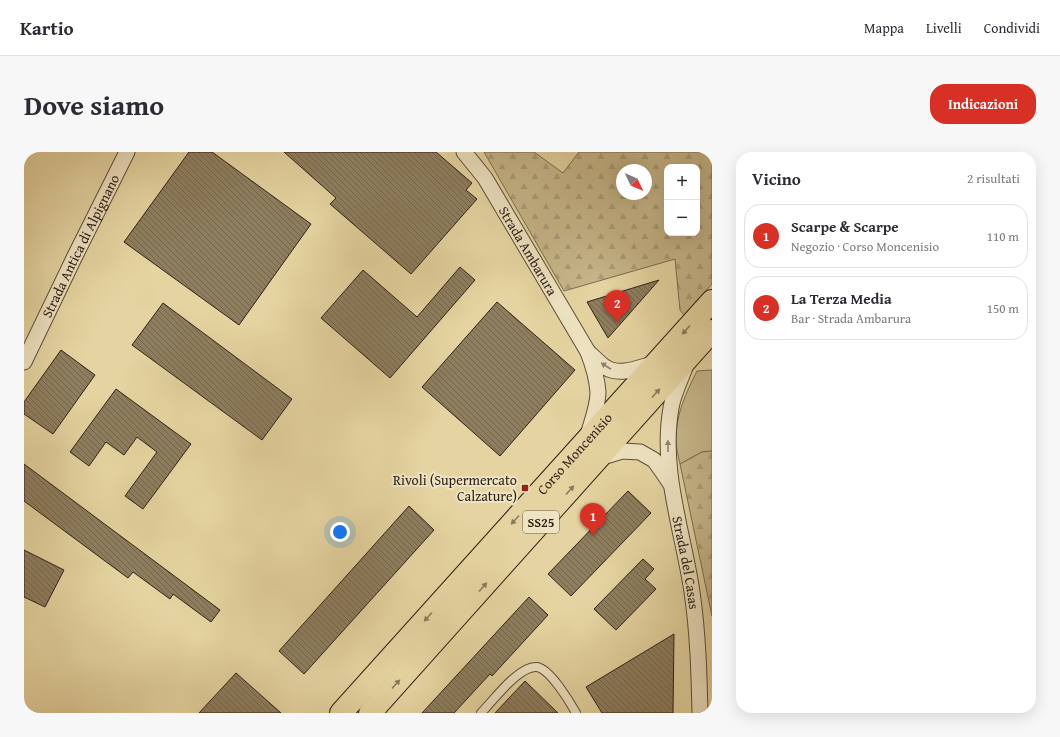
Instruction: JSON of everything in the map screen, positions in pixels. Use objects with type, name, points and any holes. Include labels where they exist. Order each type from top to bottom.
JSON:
[{"type":"main road","name":"Corso Moncenisio","points":[[341,713],[712,301]]},
{"type":"main road","name":"Corso Moncenisio","points":[[370,713],[712,331]]},
{"type":"street","name":"Strada Antica di Alpignano","points":[[24,362],[127,152]]},
{"type":"street","name":"Strada Ambarura","points":[[464,152],[485,178],[588,352],[596,374],[598,392],[587,440]]},
{"type":"street","name":"Strada Ambarura","points":[[588,352],[604,367],[613,371],[624,371],[656,363]]},
{"type":"street","name":"Strada del Casas","points":[[689,357],[671,406],[668,428],[668,450],[671,485],[692,591],[699,650],[700,713]]},
{"type":"street","name":"Strada del Casas","points":[[598,459],[622,451],[640,452],[654,460],[671,485]]},
{"type":"lane","points":[[481,713],[518,674],[528,668],[538,667],[547,673],[561,690],[576,713]]},
{"type":"green space","points":[[484,152],[534,152],[563,173],[579,152],[712,152],[712,284],[684,315],[680,310],[675,259],[564,291]]},
{"type":"green space","points":[[712,370],[712,451],[702,452],[680,464],[676,430],[682,404],[697,371]]},
{"type":"green space","points":[[712,451],[712,616],[680,464],[702,452]]},
{"type":"building","points":[[189,152],[212,152],[311,224],[239,325],[124,242]]},
{"type":"building","points":[[284,152],[436,152],[472,183],[466,190],[477,199],[411,274],[330,204],[336,198]]},
{"type":"building","points":[[460,267],[475,280],[390,378],[321,318],[363,270],[417,317]]},
{"type":"building","points":[[659,280],[608,338],[587,302]]},
{"type":"building","points":[[497,302],[575,370],[500,456],[422,387]]},
{"type":"building","points":[[163,303],[292,399],[262,440],[132,345]]},
{"type":"building","points":[[61,350],[95,375],[53,434],[24,414],[24,402]]},
{"type":"building","points":[[116,389],[191,444],[143,509],[125,496],[157,452],[137,437],[124,455],[106,442],[89,466],[70,452]]},
{"type":"building","points":[[24,464],[220,610],[211,622],[173,594],[170,599],[133,572],[128,578],[24,501]]},
{"type":"building","points":[[628,491],[651,513],[571,596],[548,574]]},
{"type":"building","points":[[409,506],[434,530],[304,674],[279,651]]},
{"type":"building","points":[[24,550],[64,570],[45,607],[24,597]]},
{"type":"building","points":[[643,559],[654,569],[645,579],[656,589],[616,630],[594,609]]},
{"type":"building","points":[[529,597],[548,615],[492,676],[490,674],[454,713],[422,713]]},
{"type":"building","points":[[674,634],[673,713],[602,713],[586,687]]},
{"type":"building","points":[[236,673],[281,713],[199,713]]},
{"type":"building","points":[[525,681],[558,713],[495,713]]},
{"type":"place","name":"La Terza Media","points":[[617,323]]},
{"type":"place","name":"Rivoli (Supermercato Calzature)","points":[[525,488]]},
{"type":"place","name":"Scarpe & Scarpe","points":[[593,536]]}]
